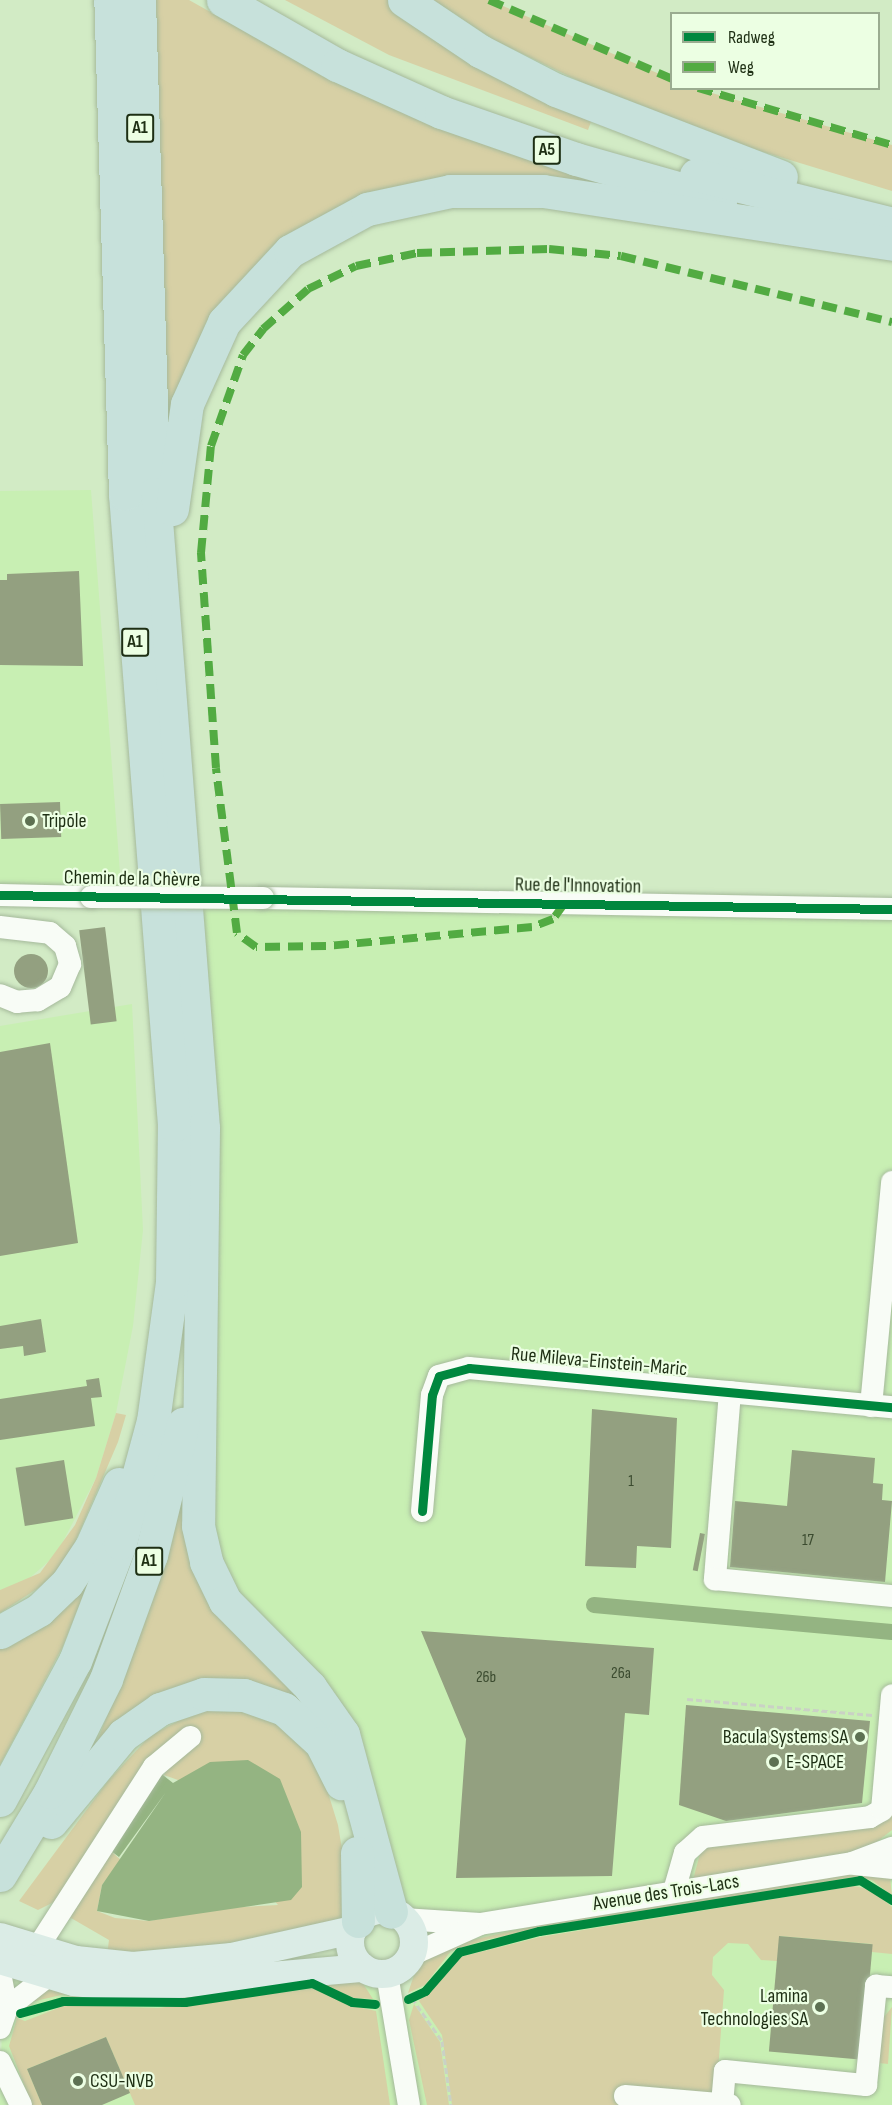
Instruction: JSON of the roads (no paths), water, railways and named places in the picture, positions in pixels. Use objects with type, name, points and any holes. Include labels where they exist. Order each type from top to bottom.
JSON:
[{"type":"highway","name":"A1","points":[[0,1800],[75,1661],[120,1543],[153,1421],[172,1283],[174,1125],[125,482],[110,0]]},
{"type":"highway","name":"A1","points":[[12,1861],[92,1709],[151,1555],[188,1394],[203,1246],[201,1085],[164,642],[147,352],[139,0]]},
{"type":"highway","name":"A5","points":[[224,0],[363,77],[508,136],[678,189],[892,243]]},
{"type":"highway","points":[[257,0],[370,61],[513,120],[682,171],[892,224]]},
{"type":"highway","points":[[404,0],[480,51],[595,107],[756,169],[892,209]]},
{"type":"highway","points":[[164,642],[176,456],[199,370],[246,292],[282,257],[327,226],[410,197],[499,189],[567,194],[892,243]]},
{"type":"highway","points":[[203,1246],[197,1512],[206,1562],[233,1611],[310,1687],[339,1728],[358,1777],[397,1915]]},
{"type":"highway","points":[[0,1632],[54,1597],[96,1537],[137,1428],[172,1283]]},
{"type":"highway","points":[[0,1884],[12,1861],[106,1754],[144,1719],[193,1696],[244,1695],[297,1719],[333,1763],[358,1861],[356,1926]]},
{"type":"main road","name":"Avenue des Trois-Lacs","points":[[0,1937],[36,1950],[105,1965],[162,1965],[300,1946],[356,1926],[370,1913],[397,1915]]},
{"type":"main road","points":[[397,1915],[414,1940],[411,1955]]},
{"type":"main road","points":[[356,1926],[350,1946],[375,1971]]},
{"type":"main road","name":"Avenue des Trois-Lacs","points":[[375,1971],[411,1955]]},
{"type":"main road","points":[[0,1960],[48,1976],[148,1987],[375,1971]]},
{"type":"street","name":"Chemin de la Chèvre","points":[[0,895],[263,898]]},
{"type":"street","name":"Rue de l'Innovation","points":[[263,898],[892,909]]},
{"type":"street","points":[[0,927],[50,933],[65,946],[70,964],[60,987],[38,1000],[17,1002],[0,994]]},
{"type":"street","points":[[882,1406],[892,1182]]},
{"type":"street","name":"Rue Mileva-Einstein-Maric","points":[[422,1511],[432,1395],[439,1376],[469,1368],[882,1406]]},
{"type":"street","points":[[730,1392],[715,1580],[892,1596]]},
{"type":"street","points":[[674,1891],[685,1853],[702,1837],[877,1814],[885,1805],[891,1706]]},
{"type":"street","points":[[36,1950],[154,1767],[190,1737]]},
{"type":"street","name":"Avenue des Trois-Lacs","points":[[411,1955],[480,1924],[852,1863],[892,1848]]},
{"type":"street","name":"Avenue des Trois-Lacs","points":[[852,1863],[892,1868]]},
{"type":"street","name":"Avenue des Trois-Lacs","points":[[397,1915],[480,1924]]},
{"type":"street","points":[[375,1971],[410,2105]]},
{"type":"street","points":[[0,1973],[3,2018]]},
{"type":"street","points":[[3,2018],[48,1976]]},
{"type":"street","points":[[722,2104],[725,2072],[866,2085],[876,1986],[892,1987]]},
{"type":"street","points":[[0,2062],[21,2105]]},
{"type":"street","points":[[625,2096],[730,2105]]},
{"type":"waterway","points":[[594,1605],[892,1632]]},
{"type":"place","name":"Tripōle","points":[[30,821]]},
{"type":"place","name":"Bacula Systems SA","points":[[860,1737]]},
{"type":"place","name":"E-SPACE","points":[[774,1762]]},
{"type":"place","name":"Lamina Technologies SA","points":[[820,2007]]},
{"type":"place","name":"CSU-NVB","points":[[78,2081]]}]
